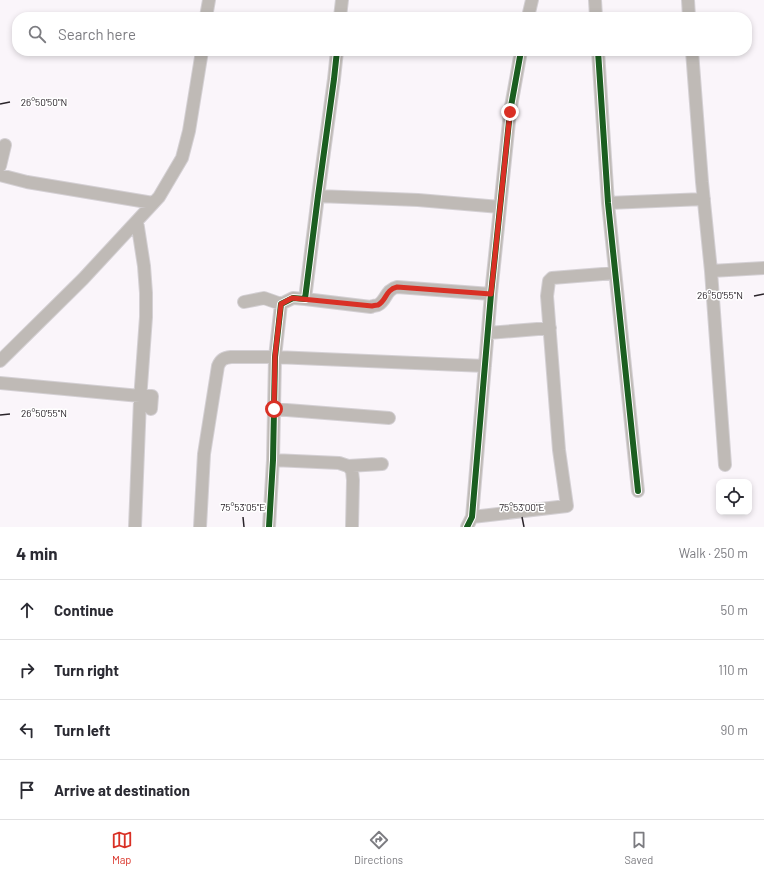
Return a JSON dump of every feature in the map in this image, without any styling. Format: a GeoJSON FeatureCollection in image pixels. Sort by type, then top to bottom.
{"type":"FeatureCollection","features":[{"type":"Feature","properties":{"kind":"street"},"geometry":{"type":"LineString","coordinates":[[207,12],[209,0]]}},
{"type":"Feature","properties":{"kind":"street"},"geometry":{"type":"LineString","coordinates":[[341,12],[342,0]]}},
{"type":"Feature","properties":{"kind":"street"},"geometry":{"type":"LineString","coordinates":[[529,12],[532,0]]}},
{"type":"Feature","properties":{"kind":"street"},"geometry":{"type":"LineString","coordinates":[[595,0],[596,12]]}},
{"type":"Feature","properties":{"kind":"street"},"geometry":{"type":"LineString","coordinates":[[688,0],[689,12]]}},
{"type":"Feature","properties":{"kind":"street"},"geometry":{"type":"LineString","coordinates":[[0,361],[83,279],[159,197],[182,158],[201,56]]}},
{"type":"Feature","properties":{"kind":"street"},"geometry":{"type":"LineString","coordinates":[[305,299],[336,56]]}},
{"type":"Feature","properties":{"kind":"street"},"geometry":{"type":"LineString","coordinates":[[520,56],[510,112],[491,294],[470,522],[567,506],[559,450],[547,296],[549,281],[552,278],[615,273]]}},
{"type":"Feature","properties":{"kind":"street"},"geometry":{"type":"LineString","coordinates":[[598,56],[608,203],[638,491]]}},
{"type":"Feature","properties":{"kind":"street"},"geometry":{"type":"LineString","coordinates":[[692,56],[702,182],[711,271],[725,465]]}},
{"type":"Feature","properties":{"kind":"street"},"geometry":{"type":"LineString","coordinates":[[0,166],[5,145]]}},
{"type":"Feature","properties":{"kind":"street"},"geometry":{"type":"LineString","coordinates":[[0,175],[27,182],[153,204]]}},
{"type":"Feature","properties":{"kind":"street"},"geometry":{"type":"LineString","coordinates":[[318,196],[418,200],[500,207]]}},
{"type":"Feature","properties":{"kind":"street"},"geometry":{"type":"LineString","coordinates":[[608,203],[704,199]]}},
{"type":"Feature","properties":{"kind":"street"},"geometry":{"type":"LineString","coordinates":[[135,527],[140,396],[146,317],[144,266],[137,221]]}},
{"type":"Feature","properties":{"kind":"street"},"geometry":{"type":"LineString","coordinates":[[711,271],[764,268]]}},
{"type":"Feature","properties":{"kind":"street"},"geometry":{"type":"LineString","coordinates":[[244,302],[264,298],[281,304],[292,298],[372,306],[378,305],[392,288],[397,287],[491,294]]}},
{"type":"Feature","properties":{"kind":"street"},"geometry":{"type":"LineString","coordinates":[[268,527],[273,460],[275,356],[281,304]]}},
{"type":"Feature","properties":{"kind":"street"},"geometry":{"type":"LineString","coordinates":[[488,333],[550,328]]}},
{"type":"Feature","properties":{"kind":"street"},"geometry":{"type":"LineString","coordinates":[[200,527],[204,454],[220,360],[231,357],[275,356],[485,366]]}},
{"type":"Feature","properties":{"kind":"street"},"geometry":{"type":"LineString","coordinates":[[0,383],[152,396],[152,409]]}},
{"type":"Feature","properties":{"kind":"street"},"geometry":{"type":"LineString","coordinates":[[274,409],[388,418]]}},
{"type":"Feature","properties":{"kind":"street"},"geometry":{"type":"LineString","coordinates":[[273,460],[339,463],[348,466],[382,464]]}},
{"type":"Feature","properties":{"kind":"street"},"geometry":{"type":"LineString","coordinates":[[348,466],[352,471],[353,480],[352,527]]}},
{"type":"Feature","properties":{"kind":"cycle path"},"geometry":{"type":"LineString","coordinates":[[269,527],[273,460],[275,357],[281,304],[293,298],[305,299],[336,56]]}},
{"type":"Feature","properties":{"kind":"cycle path"},"geometry":{"type":"LineString","coordinates":[[467,527],[472,517],[491,294],[510,112],[520,56]]}},
{"type":"Feature","properties":{"kind":"cycle path"},"geometry":{"type":"LineString","coordinates":[[598,56],[608,203],[638,491]]}},
{"type":"Feature","properties":{"kind":"route"},"geometry":{"type":"LineString","coordinates":[[274,409],[275,356],[281,304],[292,298],[372,306],[378,305],[392,288],[397,287],[491,294],[510,112]]}}]}
